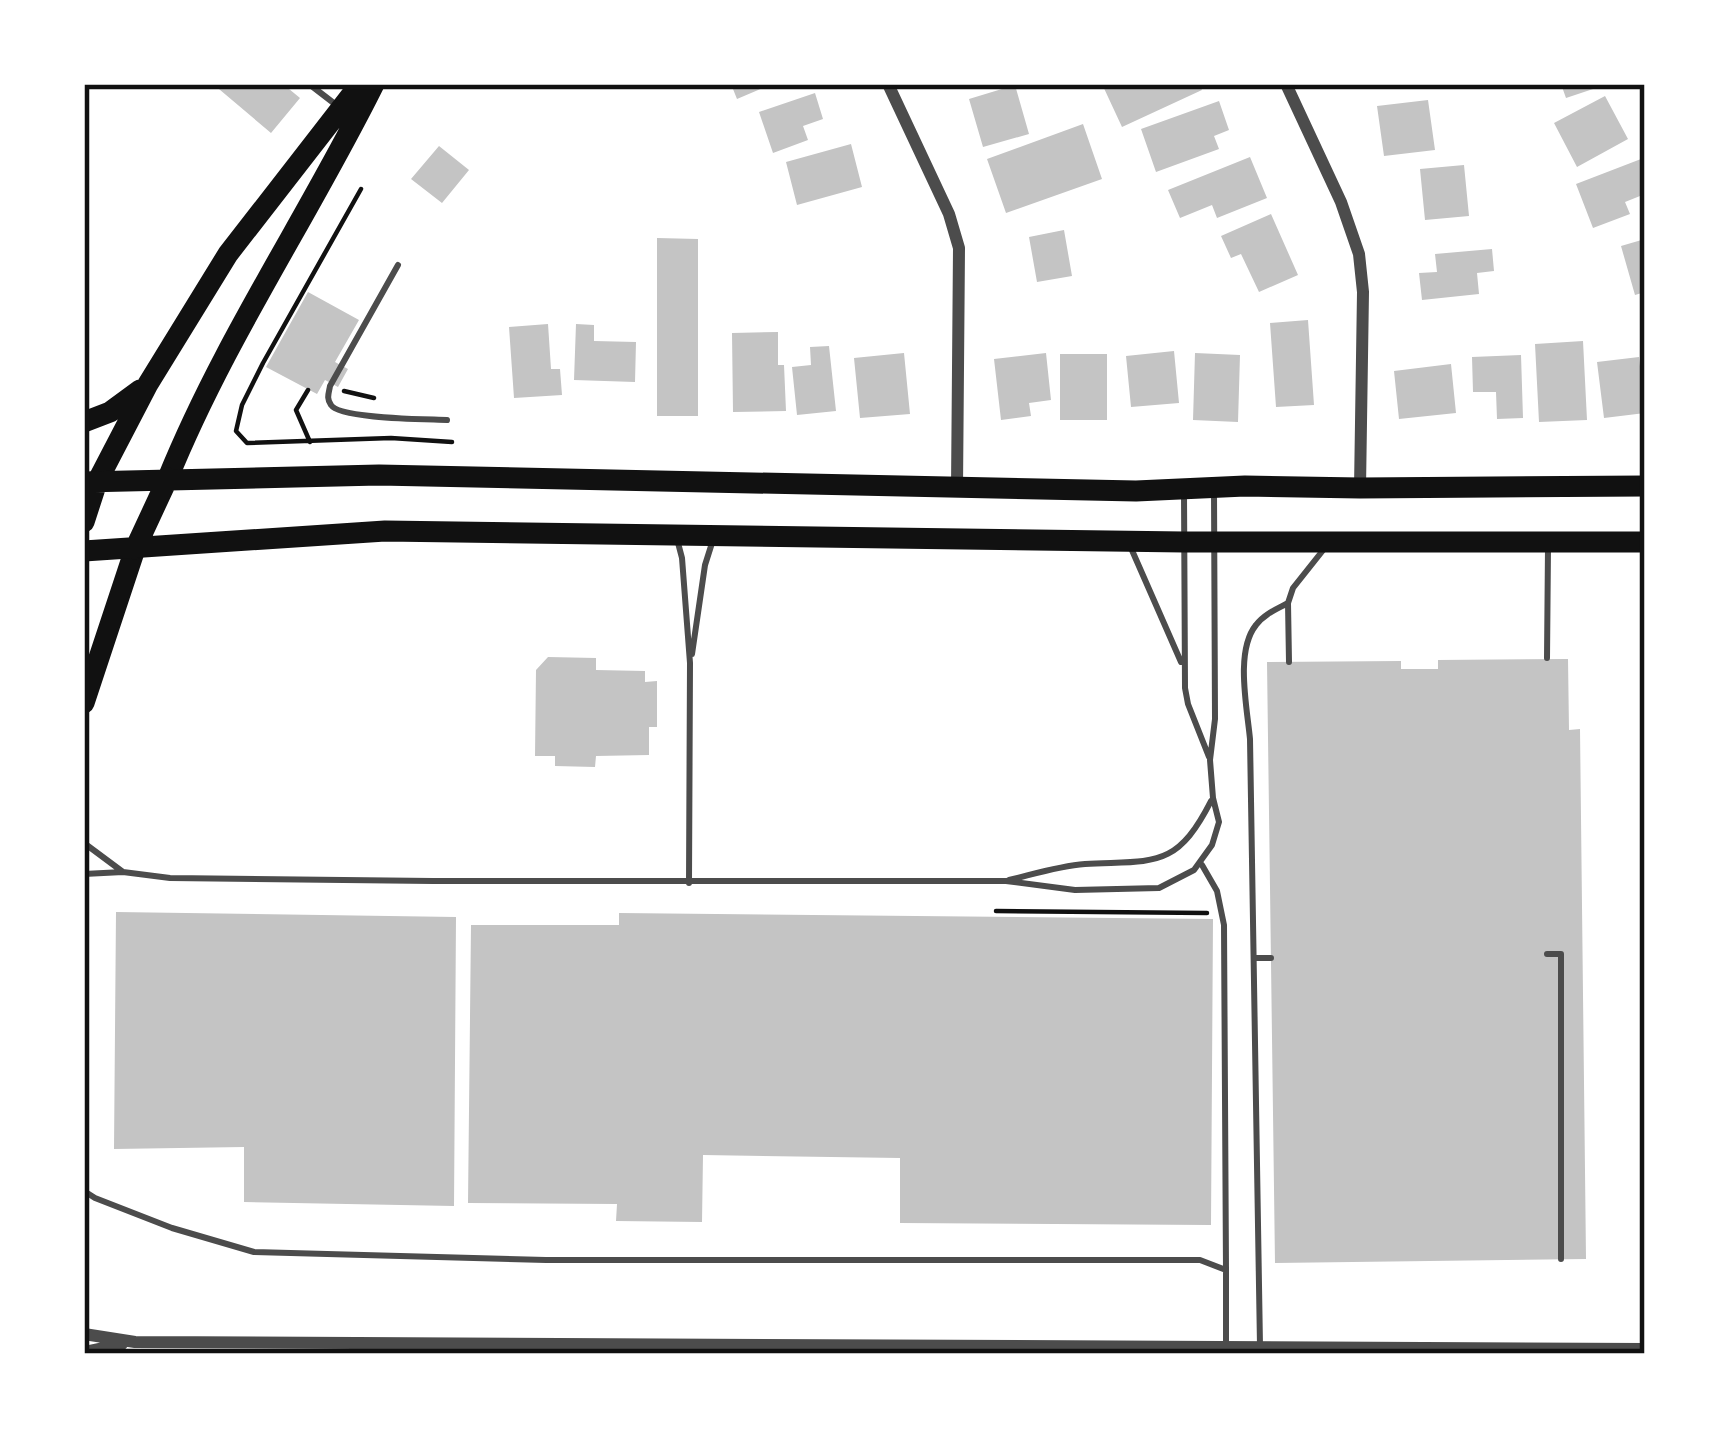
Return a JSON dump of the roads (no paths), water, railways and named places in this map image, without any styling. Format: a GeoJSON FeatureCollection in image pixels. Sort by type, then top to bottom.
{"type":"FeatureCollection","features":[{"type":"Feature","properties":{"kind":"main road"},"geometry":{"type":"LineString","coordinates":[[84,522],[90,482],[229,254],[360,84]]}},
{"type":"Feature","properties":{"kind":"main road"},"geometry":{"type":"LineString","coordinates":[[85,701],[135,549],[214,372],[374,84]]}},
{"type":"Feature","properties":{"kind":"main road"},"geometry":{"type":"LineString","coordinates":[[84,422],[110,412],[148,384]]}},
{"type":"Feature","properties":{"kind":"main road"},"geometry":{"type":"LineString","coordinates":[[90,482],[379,475],[1136,491],[1645,486]]}},
{"type":"Feature","properties":{"kind":"main road"},"geometry":{"type":"LineString","coordinates":[[84,551],[385,531],[1184,542],[1645,542]]}},
{"type":"Feature","properties":{"kind":"street"},"geometry":{"type":"LineString","coordinates":[[888,84],[949,214],[959,248],[957,489]]}},
{"type":"Feature","properties":{"kind":"street"},"geometry":{"type":"LineString","coordinates":[[1286,84],[1341,202],[1359,254],[1364,292],[1360,488]]}},
{"type":"Feature","properties":{"kind":"street"},"geometry":{"type":"LineString","coordinates":[[84,1334],[135,1342],[387,1348],[1645,1349]]}},
{"type":"Feature","properties":{"kind":"street"},"geometry":{"type":"LineString","coordinates":[[84,1352],[135,1342]]}},
{"type":"Feature","properties":{"kind":"lane"},"geometry":{"type":"LineString","coordinates":[[309,84],[340,108]]}},
{"type":"Feature","properties":{"kind":"lane"},"geometry":{"type":"LineString","coordinates":[[398,265],[329,389],[330,404],[342,412],[447,420]]}},
{"type":"Feature","properties":{"kind":"lane"},"geometry":{"type":"LineString","coordinates":[[84,874],[689,883],[1006,881],[1076,890],[1159,888],[1201,864],[1218,832],[1210,760],[1215,719],[1214,488]]}},
{"type":"Feature","properties":{"kind":"lane"},"geometry":{"type":"LineString","coordinates":[[1184,489],[1184,671],[1188,704],[1210,760]]}},
{"type":"Feature","properties":{"kind":"lane"},"geometry":{"type":"LineString","coordinates":[[676,535],[690,663],[689,883]]}},
{"type":"Feature","properties":{"kind":"lane"},"geometry":{"type":"LineString","coordinates":[[690,663],[714,536]]}},
{"type":"Feature","properties":{"kind":"lane"},"geometry":{"type":"LineString","coordinates":[[1128,541],[1184,671]]}},
{"type":"Feature","properties":{"kind":"lane"},"geometry":{"type":"LineString","coordinates":[[1289,662],[1288,603],[1298,580],[1330,542]]}},
{"type":"Feature","properties":{"kind":"lane"},"geometry":{"type":"LineString","coordinates":[[1547,658],[1548,542]]}},
{"type":"Feature","properties":{"kind":"lane"},"geometry":{"type":"LineString","coordinates":[[1260,1346],[1245,655],[1255,626],[1288,603]]}},
{"type":"Feature","properties":{"kind":"lane"},"geometry":{"type":"LineString","coordinates":[[84,715],[85,701]]}},
{"type":"Feature","properties":{"kind":"lane"},"geometry":{"type":"LineString","coordinates":[[1006,881],[1054,868],[1161,858],[1188,839],[1213,798]]}},
{"type":"Feature","properties":{"kind":"lane"},"geometry":{"type":"LineString","coordinates":[[84,843],[123,872]]}},
{"type":"Feature","properties":{"kind":"lane"},"geometry":{"type":"LineString","coordinates":[[1201,864],[1217,891],[1224,925],[1226,1346]]}},
{"type":"Feature","properties":{"kind":"lane"},"geometry":{"type":"LineString","coordinates":[[1547,954],[1561,954],[1561,1259]]}},
{"type":"Feature","properties":{"kind":"lane"},"geometry":{"type":"LineString","coordinates":[[1253,958],[1271,958]]}},
{"type":"Feature","properties":{"kind":"lane"},"geometry":{"type":"LineString","coordinates":[[84,1191],[172,1228],[254,1252],[546,1260],[1200,1260],[1226,1270]]}}]}
